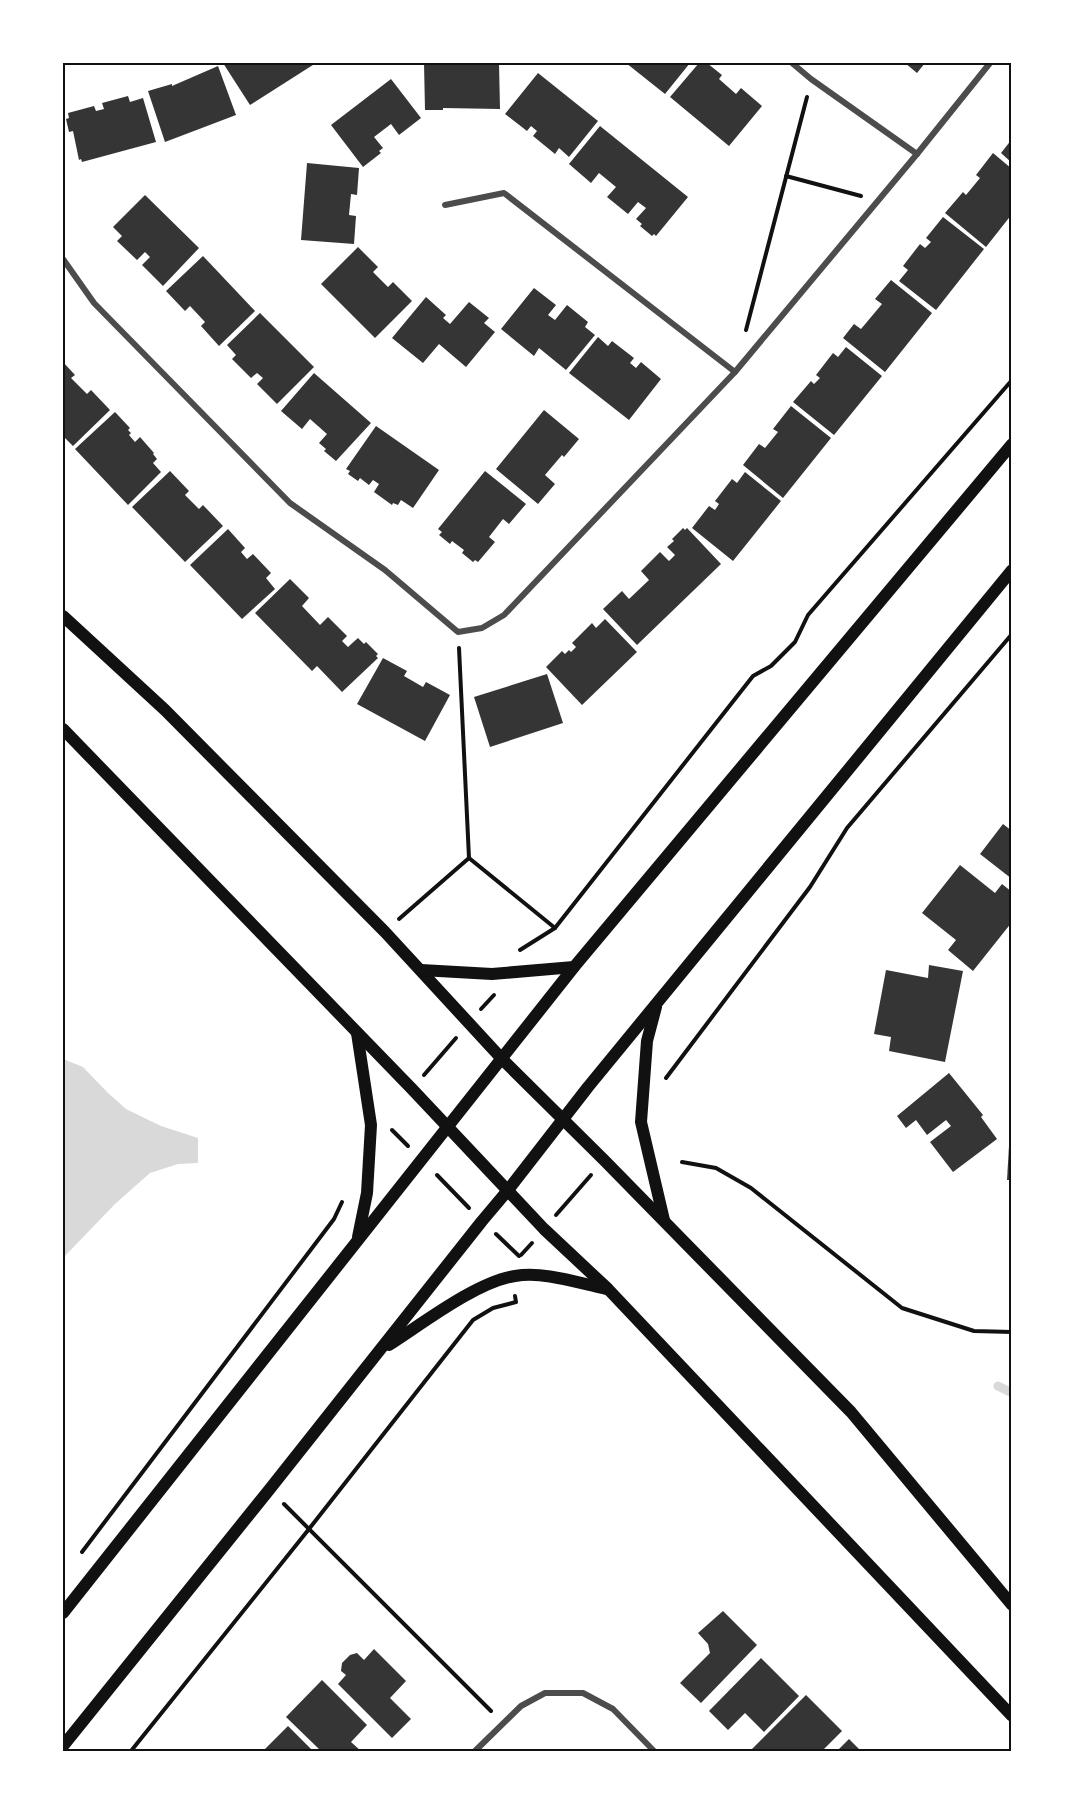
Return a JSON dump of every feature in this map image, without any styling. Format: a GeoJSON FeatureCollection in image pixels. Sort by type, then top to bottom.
{"type":"FeatureCollection","features":[{"type":"Feature","properties":{"kind":"main road"},"geometry":{"type":"LineString","coordinates":[[63,1613],[574,967],[1012,444]]}},
{"type":"Feature","properties":{"kind":"main road"},"geometry":{"type":"LineString","coordinates":[[63,1746],[563,1119],[1012,570]]}},
{"type":"Feature","properties":{"kind":"main road"},"geometry":{"type":"LineString","coordinates":[[63,616],[165,710],[385,932],[502,1059],[850,1412],[1012,1605]]}},
{"type":"Feature","properties":{"kind":"main road"},"geometry":{"type":"LineString","coordinates":[[63,729],[412,1089],[544,1229],[608,1289],[1012,1716]]}},
{"type":"Feature","properties":{"kind":"main road"},"geometry":{"type":"LineString","coordinates":[[421,970],[492,974],[574,967]]}},
{"type":"Feature","properties":{"kind":"main road"},"geometry":{"type":"LineString","coordinates":[[656,1004],[647,1041],[641,1122],[664,1221]]}},
{"type":"Feature","properties":{"kind":"main road"},"geometry":{"type":"LineString","coordinates":[[357,1034],[371,1125],[368,1193],[357,1242]]}},
{"type":"Feature","properties":{"kind":"main road"},"geometry":{"type":"LineString","coordinates":[[380,1350],[475,1290],[515,1276],[543,1276],[608,1289]]}},
{"type":"Feature","properties":{"kind":"street"},"geometry":{"type":"LineString","coordinates":[[792,63],[917,154]]}},
{"type":"Feature","properties":{"kind":"street"},"geometry":{"type":"LineString","coordinates":[[63,259],[94,303],[290,503],[385,570],[458,632],[482,628],[504,615],[735,372],[879,201],[990,63]]}},
{"type":"Feature","properties":{"kind":"street"},"geometry":{"type":"LineString","coordinates":[[445,206],[504,193],[735,372]]}},
{"type":"Feature","properties":{"kind":"street"},"geometry":{"type":"LineString","coordinates":[[475,1751],[521,1706],[545,1693],[583,1693],[613,1709],[654,1751]]}},
{"type":"Feature","properties":{"kind":"path"},"geometry":{"type":"LineString","coordinates":[[744,338],[811,79]]}},
{"type":"Feature","properties":{"kind":"path"},"geometry":{"type":"LineString","coordinates":[[786,176],[879,201]]}},
{"type":"Feature","properties":{"kind":"path"},"geometry":{"type":"LineString","coordinates":[[512,951],[523,949],[555,928],[753,676],[771,666],[795,642],[808,615],[1012,380]]}},
{"type":"Feature","properties":{"kind":"path"},"geometry":{"type":"LineString","coordinates":[[458,632],[469,858],[555,928]]}},
{"type":"Feature","properties":{"kind":"path"},"geometry":{"type":"LineString","coordinates":[[664,1080],[810,887],[847,828],[1012,634]]}},
{"type":"Feature","properties":{"kind":"path"},"geometry":{"type":"LineString","coordinates":[[1007,639],[1012,643]]}},
{"type":"Feature","properties":{"kind":"path"},"geometry":{"type":"LineString","coordinates":[[385,932],[469,858]]}},
{"type":"Feature","properties":{"kind":"path"},"geometry":{"type":"LineString","coordinates":[[412,1089],[488,1001]]}},
{"type":"Feature","properties":{"kind":"path"},"geometry":{"type":"LineString","coordinates":[[394,1132],[514,1251]]}},
{"type":"Feature","properties":{"kind":"path"},"geometry":{"type":"LineString","coordinates":[[524,1252],[604,1160]]}},
{"type":"Feature","properties":{"kind":"path"},"geometry":{"type":"LineString","coordinates":[[682,1162],[716,1168],[751,1188],[902,1308],[974,1331],[1012,1332]]}},
{"type":"Feature","properties":{"kind":"path"},"geometry":{"type":"LineString","coordinates":[[77,1558],[334,1219],[346,1194]]}},
{"type":"Feature","properties":{"kind":"path"},"geometry":{"type":"LineString","coordinates":[[131,1751],[473,1320],[493,1308],[516,1302],[515,1289]]}},
{"type":"Feature","properties":{"kind":"path"},"geometry":{"type":"LineString","coordinates":[[269,1490],[504,1724]]}},
{"type":"Feature","properties":{"kind":"shaded area"},"geometry":{"type":"Polygon","coordinates":[[[63,1059],[83,1067],[126,1109],[161,1126],[198,1138],[198,1163],[178,1164],[150,1173],[115,1204],[63,1258],[63,1059]]]}},
{"type":"Feature","properties":{"kind":"building"},"geometry":{"type":"Polygon","coordinates":[[[223,63],[316,63],[250,105],[223,63]]]}},
{"type":"Feature","properties":{"kind":"building"},"geometry":{"type":"Polygon","coordinates":[[[424,63],[499,63],[500,109],[425,110],[424,63]]]}},
{"type":"Feature","properties":{"kind":"building"},"geometry":{"type":"Polygon","coordinates":[[[626,63],[690,63],[665,94],[626,63]]]}},
{"type":"Feature","properties":{"kind":"building"},"geometry":{"type":"Polygon","coordinates":[[[699,63],[707,63],[722,75],[719,79],[736,94],[741,88],[762,106],[729,146],[670,97],[699,63]]]}},
{"type":"Feature","properties":{"kind":"building"},"geometry":{"type":"Polygon","coordinates":[[[905,63],[925,63],[917,73],[905,63]]]}},
{"type":"Feature","properties":{"kind":"building"},"geometry":{"type":"Polygon","coordinates":[[[218,66],[236,115],[165,142],[148,91],[172,84],[172,86],[218,66]]]}},
{"type":"Feature","properties":{"kind":"building"},"geometry":{"type":"Polygon","coordinates":[[[538,73],[598,121],[569,157],[559,148],[555,154],[533,136],[537,131],[531,126],[527,131],[505,114],[538,73]]]}},
{"type":"Feature","properties":{"kind":"building"},"geometry":{"type":"Polygon","coordinates":[[[391,79],[421,118],[399,135],[391,124],[374,137],[383,148],[379,151],[381,153],[363,167],[331,125],[391,79]]]}},
{"type":"Feature","properties":{"kind":"building"},"geometry":{"type":"Polygon","coordinates":[[[128,96],[130,102],[143,98],[156,142],[82,162],[81,159],[79,160],[73,131],[69,132],[66,119],[69,118],[68,113],[94,106],[96,111],[104,109],[102,103],[128,96]]]}},
{"type":"Feature","properties":{"kind":"building"},"geometry":{"type":"Polygon","coordinates":[[[600,126],[688,197],[656,236],[654,234],[652,236],[640,226],[642,224],[636,219],[646,208],[638,202],[628,214],[607,197],[616,187],[599,173],[591,183],[569,164],[600,126]]]}},
{"type":"Feature","properties":{"kind":"building"},"geometry":{"type":"Polygon","coordinates":[[[1012,139],[1012,163],[1001,153],[1012,139]]]}},
{"type":"Feature","properties":{"kind":"building"},"geometry":{"type":"Polygon","coordinates":[[[993,153],[1012,169],[1012,214],[986,247],[945,213],[963,192],[966,195],[980,178],[976,175],[993,153]]]}},
{"type":"Feature","properties":{"kind":"building"},"geometry":{"type":"Polygon","coordinates":[[[307,163],[359,168],[357,195],[351,194],[349,215],[356,216],[354,244],[301,240],[307,163]]]}},
{"type":"Feature","properties":{"kind":"building"},"geometry":{"type":"Polygon","coordinates":[[[145,195],[199,248],[163,286],[142,265],[150,257],[145,252],[137,260],[117,241],[122,236],[113,227],[145,195]]]}},
{"type":"Feature","properties":{"kind":"building"},"geometry":{"type":"Polygon","coordinates":[[[943,217],[984,249],[936,310],[899,281],[908,270],[903,266],[920,244],[925,248],[931,242],[926,238],[943,217]]]}},
{"type":"Feature","properties":{"kind":"building"},"geometry":{"type":"Polygon","coordinates":[[[358,247],[378,267],[373,272],[388,287],[393,282],[412,301],[375,338],[321,284],[358,247]]]}},
{"type":"Feature","properties":{"kind":"building"},"geometry":{"type":"Polygon","coordinates":[[[203,256],[255,311],[219,346],[201,326],[205,322],[190,306],[185,311],[166,291],[203,256]]]}},
{"type":"Feature","properties":{"kind":"building"},"geometry":{"type":"Polygon","coordinates":[[[891,280],[932,313],[885,372],[843,338],[854,324],[861,329],[882,304],[875,299],[891,280]]]}},
{"type":"Feature","properties":{"kind":"building"},"geometry":{"type":"Polygon","coordinates":[[[534,288],[556,305],[548,315],[555,320],[567,305],[588,322],[585,327],[595,335],[566,370],[539,348],[534,356],[501,329],[534,288]]]}},
{"type":"Feature","properties":{"kind":"building"},"geometry":{"type":"Polygon","coordinates":[[[426,297],[446,315],[443,318],[450,324],[469,302],[489,318],[484,323],[495,332],[466,367],[439,344],[423,363],[392,338],[426,297]]]}},
{"type":"Feature","properties":{"kind":"building"},"geometry":{"type":"Polygon","coordinates":[[[260,313],[314,367],[277,404],[257,384],[263,378],[257,373],[251,378],[232,359],[236,355],[227,345],[260,313]]]}},
{"type":"Feature","properties":{"kind":"building"},"geometry":{"type":"Polygon","coordinates":[[[598,337],[608,346],[612,341],[634,358],[630,363],[636,368],[641,362],[661,379],[629,420],[569,373],[598,337]]]}},
{"type":"Feature","properties":{"kind":"building"},"geometry":{"type":"Polygon","coordinates":[[[846,347],[882,376],[834,435],[793,402],[811,381],[814,384],[820,378],[816,375],[833,353],[838,357],[846,347]]]}},
{"type":"Feature","properties":{"kind":"building"},"geometry":{"type":"Polygon","coordinates":[[[63,362],[75,375],[71,378],[87,394],[91,390],[110,410],[73,446],[63,436],[63,362]]]}},
{"type":"Feature","properties":{"kind":"building"},"geometry":{"type":"Polygon","coordinates":[[[314,373],[371,423],[336,461],[324,451],[326,449],[319,443],[327,434],[310,419],[302,429],[281,411],[314,373]]]}},
{"type":"Feature","properties":{"kind":"building"},"geometry":{"type":"Polygon","coordinates":[[[791,406],[831,438],[783,498],[743,465],[759,444],[765,448],[778,432],[773,429],[791,406]]]}},
{"type":"Feature","properties":{"kind":"building"},"geometry":{"type":"Polygon","coordinates":[[[544,410],[579,439],[545,475],[555,484],[538,504],[496,469],[544,410]]]}},
{"type":"Feature","properties":{"kind":"building"},"geometry":{"type":"Polygon","coordinates":[[[115,412],[130,428],[129,435],[135,442],[140,437],[154,453],[157,459],[153,463],[161,472],[128,505],[75,449],[115,412]]]}},
{"type":"Feature","properties":{"kind":"building"},"geometry":{"type":"Polygon","coordinates":[[[376,426],[439,470],[413,508],[401,500],[398,505],[393,503],[392,505],[374,492],[379,484],[373,480],[369,485],[360,478],[358,481],[348,474],[350,471],[346,469],[376,426]]]}},
{"type":"Feature","properties":{"kind":"building"},"geometry":{"type":"Polygon","coordinates":[[[170,471],[189,491],[185,495],[199,509],[203,505],[223,526],[185,562],[132,507],[170,471]]]}},
{"type":"Feature","properties":{"kind":"building"},"geometry":{"type":"Polygon","coordinates":[[[485,471],[526,504],[509,524],[503,519],[489,537],[495,542],[478,562],[475,560],[473,562],[462,553],[464,550],[452,541],[450,544],[439,535],[442,532],[438,529],[485,471]]]}},
{"type":"Feature","properties":{"kind":"building"},"geometry":{"type":"Polygon","coordinates":[[[745,472],[781,501],[733,561],[692,528],[709,506],[715,510],[719,504],[715,501],[732,479],[737,483],[745,472]]]}},
{"type":"Feature","properties":{"kind":"building"},"geometry":{"type":"Polygon","coordinates":[[[683,528],[685,530],[687,528],[721,564],[637,645],[603,609],[622,591],[629,599],[649,580],[641,571],[660,552],[669,561],[675,555],[667,547],[683,528]]]}},
{"type":"Feature","properties":{"kind":"building"},"geometry":{"type":"Polygon","coordinates":[[[228,529],[245,548],[241,552],[247,559],[253,554],[271,573],[266,578],[275,589],[242,619],[190,565],[228,529]]]}},
{"type":"Feature","properties":{"kind":"building"},"geometry":{"type":"Polygon","coordinates":[[[290,579],[309,598],[302,606],[320,625],[328,617],[347,636],[342,641],[348,647],[358,638],[364,644],[366,642],[378,654],[376,656],[378,658],[342,692],[317,666],[312,671],[255,613],[290,579]]]}},
{"type":"Feature","properties":{"kind":"building"},"geometry":{"type":"Polygon","coordinates":[[[605,619],[637,652],[582,705],[546,667],[562,651],[565,654],[569,650],[571,652],[576,647],[572,643],[592,623],[596,628],[605,619]]]}},
{"type":"Feature","properties":{"kind":"building"},"geometry":{"type":"Polygon","coordinates":[[[383,658],[407,671],[404,676],[423,687],[426,682],[450,695],[425,741],[357,704],[383,658]]]}},
{"type":"Feature","properties":{"kind":"building"},"geometry":{"type":"Polygon","coordinates":[[[547,674],[563,723],[490,747],[474,697],[547,674]]]}},
{"type":"Feature","properties":{"kind":"building"},"geometry":{"type":"Polygon","coordinates":[[[1003,824],[1012,831],[1012,879],[980,854],[1003,824]]]}},
{"type":"Feature","properties":{"kind":"building"},"geometry":{"type":"Polygon","coordinates":[[[960,865],[995,893],[1002,884],[1012,892],[1012,922],[973,971],[948,950],[956,940],[922,913],[960,865]]]}},
{"type":"Feature","properties":{"kind":"building"},"geometry":{"type":"Polygon","coordinates":[[[929,965],[963,971],[945,1062],[889,1051],[891,1037],[874,1034],[886,970],[928,978],[929,965]]]}},
{"type":"Feature","properties":{"kind":"building"},"geometry":{"type":"Polygon","coordinates":[[[949,1073],[983,1115],[981,1117],[997,1139],[953,1172],[930,1142],[951,1126],[946,1120],[927,1135],[916,1120],[906,1128],[897,1116],[949,1073]]]}},
{"type":"Feature","properties":{"kind":"building"},"geometry":{"type":"Polygon","coordinates":[[[1009,1146],[1012,1146],[1012,1180],[1007,1180],[1009,1146]]]}},
{"type":"Feature","properties":{"kind":"building"},"geometry":{"type":"Polygon","coordinates":[[[723,1611],[757,1645],[701,1703],[680,1683],[710,1653],[708,1644],[698,1633],[723,1611]]]}},
{"type":"Feature","properties":{"kind":"building"},"geometry":{"type":"Polygon","coordinates":[[[374,1649],[406,1681],[390,1698],[411,1719],[392,1738],[338,1684],[346,1675],[341,1671],[342,1663],[350,1655],[357,1653],[364,1660],[374,1649]]]}},
{"type":"Feature","properties":{"kind":"building"},"geometry":{"type":"Polygon","coordinates":[[[761,1658],[799,1696],[764,1732],[745,1713],[728,1730],[709,1711],[761,1658]]]}},
{"type":"Feature","properties":{"kind":"building"},"geometry":{"type":"Polygon","coordinates":[[[322,1680],[367,1725],[351,1742],[361,1751],[321,1751],[286,1717],[322,1680]]]}},
{"type":"Feature","properties":{"kind":"building"},"geometry":{"type":"Polygon","coordinates":[[[806,1695],[842,1731],[822,1751],[750,1751],[806,1695]]]}},
{"type":"Feature","properties":{"kind":"building"},"geometry":{"type":"Polygon","coordinates":[[[288,1726],[312,1750],[263,1751],[288,1726]]]}},
{"type":"Feature","properties":{"kind":"building"},"geometry":{"type":"Polygon","coordinates":[[[849,1739],[861,1751],[837,1751],[849,1739]]]}},
{"type":"Feature","properties":{"kind":"waterway"},"geometry":{"type":"LineString","coordinates":[[998,1386],[1012,1393]]}}]}
